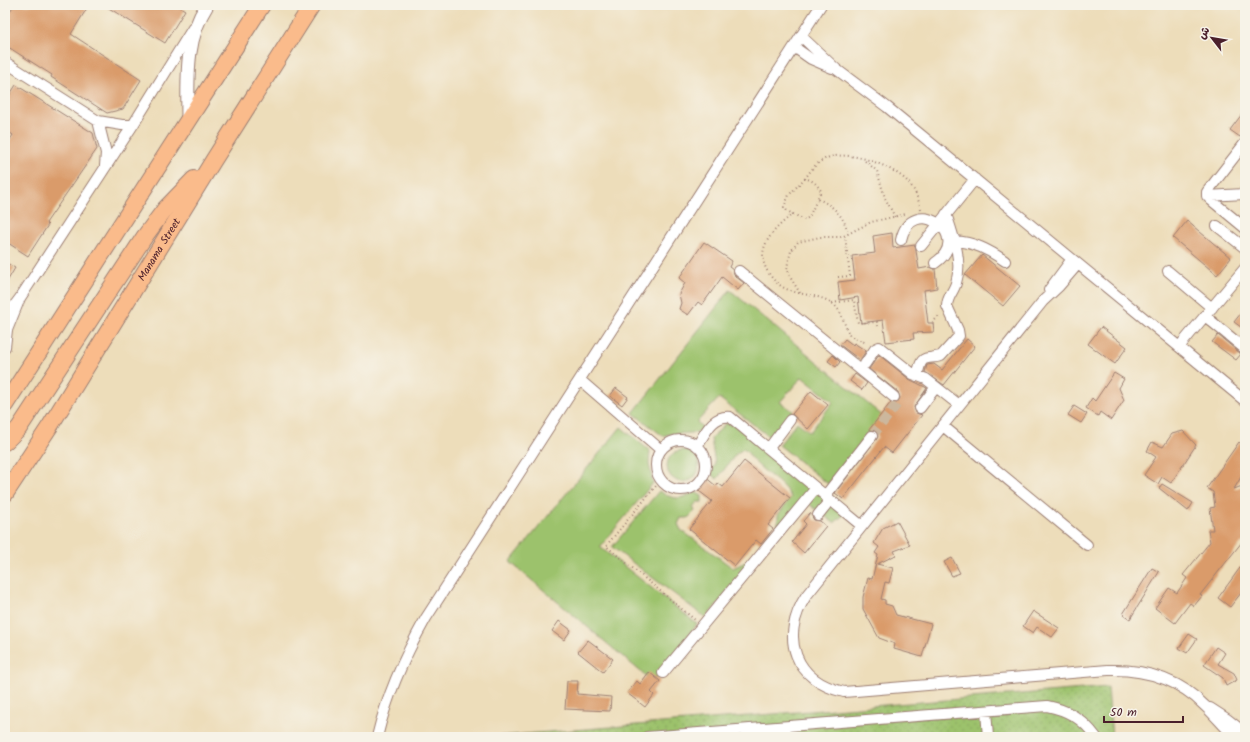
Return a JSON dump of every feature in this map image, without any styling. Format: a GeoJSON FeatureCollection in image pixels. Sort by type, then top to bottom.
{"type":"FeatureCollection","features":[{"type":"Feature","properties":{"kind":"main road"},"geometry":{"type":"LineString","coordinates":[[5,405],[262,5]]}},
{"type":"Feature","properties":{"kind":"main road","name":"Manama Street"},"geometry":{"type":"LineString","coordinates":[[5,494],[50,426],[213,161],[312,5]]}},
{"type":"Feature","properties":{"kind":"main road"},"geometry":{"type":"LineString","coordinates":[[5,442],[19,428],[165,209],[213,161]]}},
{"type":"Feature","properties":{"kind":"main road"},"geometry":{"type":"LineString","coordinates":[[5,385],[29,369]]}},
{"type":"Feature","properties":{"kind":"street"},"geometry":{"type":"LineString","coordinates":[[5,347],[7,330],[20,298],[133,125],[207,5]]}},
{"type":"Feature","properties":{"kind":"street"},"geometry":{"type":"LineString","coordinates":[[377,737],[388,698],[399,671],[426,618],[822,5]]}},
{"type":"Feature","properties":{"kind":"street"},"geometry":{"type":"LineString","coordinates":[[188,121],[188,58],[198,21]]}},
{"type":"Feature","properties":{"kind":"street"},"geometry":{"type":"LineString","coordinates":[[801,36],[836,69],[887,107],[975,178],[1245,401]]}},
{"type":"Feature","properties":{"kind":"street"},"geometry":{"type":"LineString","coordinates":[[794,47],[811,59],[836,69]]}},
{"type":"Feature","properties":{"kind":"street"},"geometry":{"type":"LineString","coordinates":[[5,62],[98,121],[122,125],[133,125]]}},
{"type":"Feature","properties":{"kind":"street"},"geometry":{"type":"LineString","coordinates":[[98,121],[105,148],[105,168]]}},
{"type":"Feature","properties":{"kind":"street"},"geometry":{"type":"LineString","coordinates":[[1207,196],[1209,188],[1245,143]]}},
{"type":"Feature","properties":{"kind":"street"},"geometry":{"type":"LineString","coordinates":[[921,246],[975,178]]}},
{"type":"Feature","properties":{"kind":"street"},"geometry":{"type":"LineString","coordinates":[[1207,196],[1245,194]]}},
{"type":"Feature","properties":{"kind":"street"},"geometry":{"type":"LineString","coordinates":[[1207,196],[1245,228]]}},
{"type":"Feature","properties":{"kind":"street"},"geometry":{"type":"LineString","coordinates":[[917,376],[922,360],[925,357],[941,356],[959,336],[947,304],[958,275],[958,258],[946,214]]}},
{"type":"Feature","properties":{"kind":"street"},"geometry":{"type":"LineString","coordinates":[[901,240],[908,225],[924,216],[939,223],[946,233],[948,244],[944,255],[935,263]]}},
{"type":"Feature","properties":{"kind":"street"},"geometry":{"type":"LineString","coordinates":[[1217,226],[1245,248]]}},
{"type":"Feature","properties":{"kind":"street"},"geometry":{"type":"LineString","coordinates":[[954,241],[968,242],[984,248],[1006,261]]}},
{"type":"Feature","properties":{"kind":"street"},"geometry":{"type":"LineString","coordinates":[[1075,261],[1053,284],[1043,301],[806,596],[794,621],[792,635],[794,649],[799,662],[808,674],[818,683],[831,689],[844,692],[1123,670],[1153,675],[1181,687],[1206,706],[1221,725],[1239,732]]}},
{"type":"Feature","properties":{"kind":"street"},"geometry":{"type":"LineString","coordinates":[[1179,347],[1245,268]]}},
{"type":"Feature","properties":{"kind":"street"},"geometry":{"type":"LineString","coordinates":[[739,271],[894,398]]}},
{"type":"Feature","properties":{"kind":"street"},"geometry":{"type":"LineString","coordinates":[[1168,271],[1212,308]]}},
{"type":"Feature","properties":{"kind":"street"},"geometry":{"type":"LineString","coordinates":[[5,318],[8,307],[20,298]]}},
{"type":"Feature","properties":{"kind":"street"},"geometry":{"type":"LineString","coordinates":[[1205,316],[1245,348]]}},
{"type":"Feature","properties":{"kind":"street"},"geometry":{"type":"LineString","coordinates":[[865,364],[875,349],[879,347],[917,376],[926,379],[959,405]]}},
{"type":"Feature","properties":{"kind":"street"},"geometry":{"type":"LineString","coordinates":[[580,380],[661,450]]}},
{"type":"Feature","properties":{"kind":"street"},"geometry":{"type":"LineString","coordinates":[[920,408],[936,387]]}},
{"type":"Feature","properties":{"kind":"street"},"geometry":{"type":"LineString","coordinates":[[697,446],[716,419],[722,416],[730,417],[862,526]]}},
{"type":"Feature","properties":{"kind":"street"},"geometry":{"type":"LineString","coordinates":[[769,448],[790,420]]}},
{"type":"Feature","properties":{"kind":"street"},"geometry":{"type":"LineString","coordinates":[[943,426],[1087,544]]}},
{"type":"Feature","properties":{"kind":"street"},"geometry":{"type":"LineString","coordinates":[[818,515],[828,498],[872,436]]}},
{"type":"Feature","properties":{"kind":"street"},"geometry":{"type":"LineString","coordinates":[[678,440],[691,442],[697,446],[706,465],[705,472],[698,483],[692,487],[678,490],[672,488],[661,480],[656,468],[656,462],[661,450],[672,442],[678,440]]}},
{"type":"Feature","properties":{"kind":"street"},"geometry":{"type":"LineString","coordinates":[[663,673],[816,488]]}},
{"type":"Feature","properties":{"kind":"street"},"geometry":{"type":"LineString","coordinates":[[647,737],[694,736],[1046,706],[1059,708],[1081,719],[1096,737]]}},
{"type":"Feature","properties":{"kind":"street"},"geometry":{"type":"LineString","coordinates":[[986,711],[988,737]]}},
{"type":"Feature","properties":{"kind":"path"},"geometry":{"type":"LineString","coordinates":[[806,179],[814,183],[820,189],[821,194],[808,219],[805,220],[785,209],[784,204],[793,190],[806,179],[815,165],[829,157],[843,156],[885,166],[908,182],[915,191],[924,216]]}},
{"type":"Feature","properties":{"kind":"path"},"geometry":{"type":"LineString","coordinates":[[864,160],[877,171],[885,198],[896,217]]}},
{"type":"Feature","properties":{"kind":"path"},"geometry":{"type":"LineString","coordinates":[[818,199],[836,210],[844,221],[847,235],[850,276],[838,277]]}},
{"type":"Feature","properties":{"kind":"path"},"geometry":{"type":"LineString","coordinates":[[800,293],[790,277],[788,267],[789,256],[794,246],[798,242],[810,239],[847,235],[871,222],[909,213],[924,216]]}},
{"type":"Feature","properties":{"kind":"path"},"geometry":{"type":"LineString","coordinates":[[792,214],[776,227],[764,248],[764,262],[769,274],[780,285],[800,293],[816,296],[831,303],[842,314],[850,336],[879,347]]}},
{"type":"Feature","properties":{"kind":"path"},"geometry":{"type":"LineString","coordinates":[[831,303],[854,300],[858,324],[877,322],[878,326]]}},
{"type":"Feature","properties":{"kind":"path"},"geometry":{"type":"LineString","coordinates":[[661,480],[606,546],[702,626]]}},
{"type":"Feature","properties":{"kind":"green space"},"geometry":{"type":"Polygon","coordinates":[[[730,290],[884,417],[828,484],[779,445],[797,422],[810,432],[833,402],[802,377],[780,402],[793,411],[771,438],[719,398],[697,422],[704,429],[695,432],[663,436],[633,413],[730,290]]]}},
{"type":"Feature","properties":{"kind":"green space"},"geometry":{"type":"Polygon","coordinates":[[[726,423],[738,426],[846,513],[834,523],[804,500],[778,532],[778,515],[791,497],[783,486],[752,459],[747,451],[743,449],[736,454],[717,479],[711,474],[715,464],[711,439],[726,423]]]}},
{"type":"Feature","properties":{"kind":"green space"},"geometry":{"type":"Polygon","coordinates":[[[621,427],[650,451],[649,464],[653,483],[600,547],[697,624],[653,682],[510,562],[621,427]]]}},
{"type":"Feature","properties":{"kind":"green space"},"geometry":{"type":"Polygon","coordinates":[[[680,450],[686,450],[696,457],[699,466],[698,472],[692,479],[686,482],[680,482],[670,475],[667,469],[667,463],[674,453],[680,450]]]}},
{"type":"Feature","properties":{"kind":"green space"},"geometry":{"type":"Polygon","coordinates":[[[659,491],[677,498],[681,498],[695,492],[702,496],[702,502],[697,502],[693,507],[695,511],[688,518],[681,518],[678,524],[681,530],[733,568],[756,557],[706,618],[612,547],[659,491]]]}},
{"type":"Feature","properties":{"kind":"green space"},"geometry":{"type":"Polygon","coordinates":[[[1108,687],[1112,737],[487,737],[1108,687]]]}},
{"type":"Feature","properties":{"kind":"building"},"geometry":{"type":"Polygon","coordinates":[[[14,5],[89,5],[71,34],[141,80],[123,109],[107,113],[5,45],[5,19],[14,5]]]}},
{"type":"Feature","properties":{"kind":"building"},"geometry":{"type":"Polygon","coordinates":[[[104,5],[177,5],[185,10],[165,43],[104,5]]]}},
{"type":"Feature","properties":{"kind":"building"},"geometry":{"type":"Polygon","coordinates":[[[16,85],[93,133],[97,149],[46,223],[48,225],[28,256],[5,241],[5,147],[13,135],[5,129],[5,102],[16,85]]]}},
{"type":"Feature","properties":{"kind":"building"},"geometry":{"type":"Polygon","coordinates":[[[1245,110],[1245,130],[1240,137],[1230,130],[1245,110]]]}},
{"type":"Feature","properties":{"kind":"building"},"geometry":{"type":"Polygon","coordinates":[[[1187,221],[1231,258],[1217,275],[1173,238],[1187,221]]]}},
{"type":"Feature","properties":{"kind":"building"},"geometry":{"type":"Polygon","coordinates":[[[892,233],[893,248],[915,245],[919,269],[930,267],[935,269],[937,288],[924,290],[928,323],[933,323],[934,332],[913,333],[914,339],[886,342],[883,320],[861,323],[858,297],[840,300],[838,282],[855,280],[852,256],[875,253],[873,236],[892,233]]]}},
{"type":"Feature","properties":{"kind":"building"},"geometry":{"type":"Polygon","coordinates":[[[704,242],[732,261],[729,267],[733,270],[735,276],[744,283],[738,290],[722,277],[702,305],[698,302],[688,315],[679,309],[681,303],[679,294],[685,283],[679,278],[704,242]]]}},
{"type":"Feature","properties":{"kind":"building"},"geometry":{"type":"Polygon","coordinates":[[[982,255],[1020,286],[1003,306],[965,275],[982,255]]]}},
{"type":"Feature","properties":{"kind":"building"},"geometry":{"type":"Polygon","coordinates":[[[5,262],[15,268],[5,285],[5,262]]]}},
{"type":"Feature","properties":{"kind":"building"},"geometry":{"type":"Polygon","coordinates":[[[1245,308],[1245,330],[1234,322],[1245,308]]]}},
{"type":"Feature","properties":{"kind":"building"},"geometry":{"type":"Polygon","coordinates":[[[1101,327],[1127,347],[1115,364],[1088,344],[1101,327]]]}},
{"type":"Feature","properties":{"kind":"building"},"geometry":{"type":"Polygon","coordinates":[[[1218,335],[1241,354],[1236,360],[1212,342],[1218,335]]]}},
{"type":"Feature","properties":{"kind":"building"},"geometry":{"type":"Polygon","coordinates":[[[845,339],[853,345],[854,343],[866,351],[860,360],[840,345],[845,339]]]}},
{"type":"Feature","properties":{"kind":"building"},"geometry":{"type":"Polygon","coordinates":[[[967,339],[975,346],[944,385],[925,372],[927,365],[934,364],[942,370],[967,339]]]}},
{"type":"Feature","properties":{"kind":"building"},"geometry":{"type":"Polygon","coordinates":[[[833,355],[840,362],[836,367],[828,361],[833,355]]]}},
{"type":"Feature","properties":{"kind":"building"},"geometry":{"type":"Polygon","coordinates":[[[879,355],[909,379],[927,388],[914,407],[916,413],[922,415],[892,453],[884,447],[843,499],[835,493],[878,437],[876,431],[868,431],[891,402],[897,403],[900,398],[898,392],[869,369],[879,355]]]}},
{"type":"Feature","properties":{"kind":"building"},"geometry":{"type":"Polygon","coordinates":[[[1114,373],[1124,379],[1119,388],[1124,400],[1111,420],[1100,412],[1098,416],[1086,408],[1092,398],[1095,401],[1114,373]]]}},
{"type":"Feature","properties":{"kind":"building"},"geometry":{"type":"Polygon","coordinates":[[[855,374],[867,383],[862,390],[850,381],[855,374]]]}},
{"type":"Feature","properties":{"kind":"building"},"geometry":{"type":"Polygon","coordinates":[[[616,388],[628,397],[622,405],[610,396],[616,388]]]}},
{"type":"Feature","properties":{"kind":"building"},"geometry":{"type":"Polygon","coordinates":[[[811,391],[828,405],[808,429],[792,414],[811,391]]]}},
{"type":"Feature","properties":{"kind":"building"},"geometry":{"type":"Polygon","coordinates":[[[1074,406],[1087,414],[1081,423],[1068,415],[1074,406]]]}},
{"type":"Feature","properties":{"kind":"building"},"geometry":{"type":"Polygon","coordinates":[[[1183,431],[1196,445],[1171,483],[1162,477],[1158,484],[1144,475],[1156,457],[1147,451],[1152,442],[1163,447],[1172,434],[1183,431]]]}},
{"type":"Feature","properties":{"kind":"building"},"geometry":{"type":"Polygon","coordinates":[[[1239,442],[1245,447],[1245,470],[1234,489],[1245,485],[1245,545],[1242,542],[1200,595],[1202,596],[1194,606],[1190,603],[1175,623],[1155,608],[1169,588],[1177,593],[1187,578],[1183,575],[1210,542],[1208,530],[1213,530],[1210,508],[1215,507],[1213,492],[1207,488],[1239,442]]]}},
{"type":"Feature","properties":{"kind":"building"},"geometry":{"type":"Polygon","coordinates":[[[744,461],[790,498],[768,525],[773,529],[761,544],[756,540],[735,566],[689,529],[712,501],[695,488],[704,476],[716,486],[718,483],[723,487],[744,461]]]}},
{"type":"Feature","properties":{"kind":"building"},"geometry":{"type":"Polygon","coordinates":[[[1162,484],[1193,503],[1188,511],[1159,488],[1162,484]]]}},
{"type":"Feature","properties":{"kind":"building"},"geometry":{"type":"Polygon","coordinates":[[[810,513],[814,520],[820,521],[826,526],[804,553],[792,542],[806,524],[803,521],[810,513]]]}},
{"type":"Feature","properties":{"kind":"building"},"geometry":{"type":"Polygon","coordinates":[[[897,521],[910,545],[894,551],[896,555],[877,564],[893,568],[889,583],[885,582],[881,599],[885,600],[885,604],[892,606],[896,615],[931,624],[922,657],[894,649],[895,644],[879,638],[863,609],[863,597],[868,578],[872,579],[878,555],[875,553],[879,547],[874,543],[883,528],[897,521]]]}},
{"type":"Feature","properties":{"kind":"building"},"geometry":{"type":"Polygon","coordinates":[[[952,558],[960,573],[952,576],[944,562],[952,558]]]}},
{"type":"Feature","properties":{"kind":"building"},"geometry":{"type":"Polygon","coordinates":[[[1245,561],[1245,588],[1230,607],[1218,598],[1245,561]]]}},
{"type":"Feature","properties":{"kind":"building"},"geometry":{"type":"Polygon","coordinates":[[[1152,568],[1159,572],[1130,619],[1123,614],[1152,568]]]}},
{"type":"Feature","properties":{"kind":"building"},"geometry":{"type":"Polygon","coordinates":[[[1033,611],[1059,628],[1052,637],[1037,627],[1033,633],[1023,626],[1033,611]]]}},
{"type":"Feature","properties":{"kind":"building"},"geometry":{"type":"Polygon","coordinates":[[[559,621],[571,630],[564,640],[552,631],[559,621]]]}},
{"type":"Feature","properties":{"kind":"building"},"geometry":{"type":"Polygon","coordinates":[[[1189,634],[1197,639],[1187,653],[1179,648],[1189,634]]]}},
{"type":"Feature","properties":{"kind":"building"},"geometry":{"type":"Polygon","coordinates":[[[588,640],[613,659],[603,672],[578,652],[588,640]]]}},
{"type":"Feature","properties":{"kind":"building"},"geometry":{"type":"Polygon","coordinates":[[[1216,647],[1225,653],[1218,664],[1234,673],[1237,680],[1226,686],[1223,678],[1204,665],[1216,647]]]}},
{"type":"Feature","properties":{"kind":"building"},"geometry":{"type":"Polygon","coordinates":[[[649,672],[660,681],[651,692],[654,695],[645,707],[627,693],[637,681],[640,684],[649,672]]]}},
{"type":"Feature","properties":{"kind":"building"},"geometry":{"type":"Polygon","coordinates":[[[567,681],[578,681],[577,694],[611,697],[610,711],[565,709],[567,681]]]}},
{"type":"Feature","properties":{"kind":"tunnel"},"geometry":{"type":"LineString","coordinates":[[872,436],[897,404],[894,397]]}}]}
